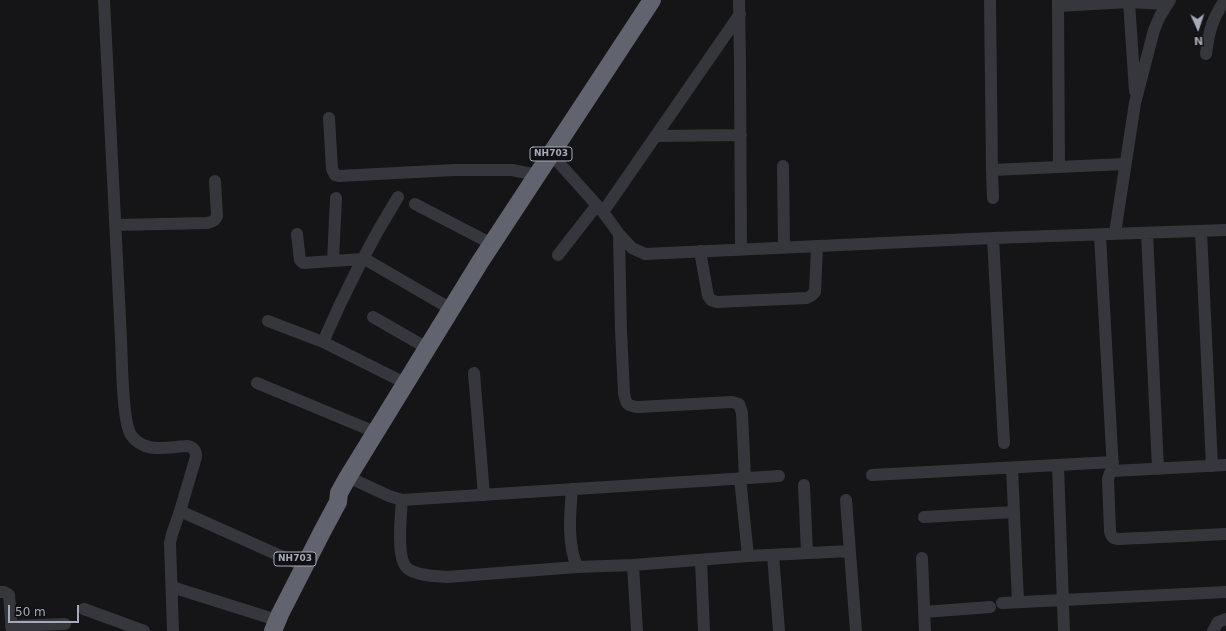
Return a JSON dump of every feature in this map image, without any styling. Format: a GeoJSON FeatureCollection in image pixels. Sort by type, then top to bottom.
{"type":"FeatureCollection","features":[{"type":"Feature","properties":{"kind":"highway","name":"NH703"},"geometry":{"type":"LineString","coordinates":[[267,626],[280,614],[338,502],[339,493],[405,383],[492,244],[652,0]]}},
{"type":"Feature","properties":{"kind":"highway","name":"NH703"},"geometry":{"type":"LineString","coordinates":[[267,626],[294,562],[312,525],[331,499],[339,493]]}},
{"type":"Feature","properties":{"kind":"street"},"geometry":{"type":"LineString","coordinates":[[104,0],[114,225],[124,389],[128,428],[131,435],[138,442],[147,447],[187,446],[194,449],[196,457],[170,542],[173,631]]}},
{"type":"Feature","properties":{"kind":"street"},"geometry":{"type":"LineString","coordinates":[[739,0],[741,249]]}},
{"type":"Feature","properties":{"kind":"street"},"geometry":{"type":"LineString","coordinates":[[990,0],[993,198]]}},
{"type":"Feature","properties":{"kind":"street"},"geometry":{"type":"LineString","coordinates":[[1206,54],[1212,24],[1225,0]]}},
{"type":"Feature","properties":{"kind":"street"},"geometry":{"type":"LineString","coordinates":[[1129,2],[1135,103]]}},
{"type":"Feature","properties":{"kind":"street"},"geometry":{"type":"LineString","coordinates":[[1059,167],[1058,3],[1168,2],[1154,30],[1135,103],[1115,233]]}},
{"type":"Feature","properties":{"kind":"street"},"geometry":{"type":"LineString","coordinates":[[558,255],[600,208],[656,136],[740,14]]}},
{"type":"Feature","properties":{"kind":"street"},"geometry":{"type":"LineString","coordinates":[[329,118],[332,169],[335,175],[454,170],[512,170],[537,175]]}},
{"type":"Feature","properties":{"kind":"street"},"geometry":{"type":"LineString","coordinates":[[656,136],[741,135]]}},
{"type":"Feature","properties":{"kind":"street"},"geometry":{"type":"LineString","coordinates":[[551,154],[600,208],[619,234],[632,248],[645,254],[993,238],[1226,230]]}},
{"type":"Feature","properties":{"kind":"street"},"geometry":{"type":"LineString","coordinates":[[992,170],[1125,164]]}},
{"type":"Feature","properties":{"kind":"street"},"geometry":{"type":"LineString","coordinates":[[783,166],[784,247]]}},
{"type":"Feature","properties":{"kind":"street"},"geometry":{"type":"LineString","coordinates":[[114,225],[212,222],[217,216],[215,180]]}},
{"type":"Feature","properties":{"kind":"street"},"geometry":{"type":"LineString","coordinates":[[323,342],[362,258],[398,197]]}},
{"type":"Feature","properties":{"kind":"street"},"geometry":{"type":"LineString","coordinates":[[333,261],[336,198]]}},
{"type":"Feature","properties":{"kind":"street"},"geometry":{"type":"LineString","coordinates":[[415,204],[492,244]]}},
{"type":"Feature","properties":{"kind":"street"},"geometry":{"type":"LineString","coordinates":[[1201,231],[1212,466]]}},
{"type":"Feature","properties":{"kind":"street"},"geometry":{"type":"LineString","coordinates":[[1147,233],[1158,469]]}},
{"type":"Feature","properties":{"kind":"street"},"geometry":{"type":"LineString","coordinates":[[297,234],[300,262],[307,263],[362,258],[451,309]]}},
{"type":"Feature","properties":{"kind":"street"},"geometry":{"type":"LineString","coordinates":[[619,234],[621,331],[624,393],[626,402],[632,407],[732,402],[739,404],[742,413],[743,478],[748,556]]}},
{"type":"Feature","properties":{"kind":"street"},"geometry":{"type":"LineString","coordinates":[[1100,235],[1113,467],[1108,479],[1111,535],[1114,538],[1119,539],[1226,534]]}},
{"type":"Feature","properties":{"kind":"street"},"geometry":{"type":"LineString","coordinates":[[993,238],[1004,443]]}},
{"type":"Feature","properties":{"kind":"street"},"geometry":{"type":"LineString","coordinates":[[700,251],[708,296],[711,300],[718,302],[807,298],[811,296],[815,292],[817,246]]}},
{"type":"Feature","properties":{"kind":"street"},"geometry":{"type":"LineString","coordinates":[[373,317],[427,348]]}},
{"type":"Feature","properties":{"kind":"street"},"geometry":{"type":"LineString","coordinates":[[268,321],[323,342],[405,383]]}},
{"type":"Feature","properties":{"kind":"street"},"geometry":{"type":"LineString","coordinates":[[474,373],[484,495]]}},
{"type":"Feature","properties":{"kind":"street"},"geometry":{"type":"LineString","coordinates":[[258,382],[375,432]]}},
{"type":"Feature","properties":{"kind":"street"},"geometry":{"type":"LineString","coordinates":[[872,475],[1058,465],[1158,469],[1226,465]]}},
{"type":"Feature","properties":{"kind":"street"},"geometry":{"type":"LineString","coordinates":[[1058,465],[1064,631]]}},
{"type":"Feature","properties":{"kind":"street"},"geometry":{"type":"LineString","coordinates":[[1012,468],[1018,602]]}},
{"type":"Feature","properties":{"kind":"street"},"geometry":{"type":"LineString","coordinates":[[348,477],[389,496],[402,500],[779,476]]}},
{"type":"Feature","properties":{"kind":"street"},"geometry":{"type":"LineString","coordinates":[[804,485],[807,553]]}},
{"type":"Feature","properties":{"kind":"street"},"geometry":{"type":"LineString","coordinates":[[572,489],[570,544],[577,567]]}},
{"type":"Feature","properties":{"kind":"street"},"geometry":{"type":"LineString","coordinates":[[402,500],[400,550],[403,561],[406,567],[411,571],[431,576],[447,577],[577,567],[633,565],[701,561],[748,556],[850,551]]}},
{"type":"Feature","properties":{"kind":"street"},"geometry":{"type":"LineString","coordinates":[[846,500],[856,631]]}},
{"type":"Feature","properties":{"kind":"street"},"geometry":{"type":"LineString","coordinates":[[180,511],[294,562]]}},
{"type":"Feature","properties":{"kind":"street"},"geometry":{"type":"LineString","coordinates":[[924,517],[1014,512]]}},
{"type":"Feature","properties":{"kind":"street"},"geometry":{"type":"LineString","coordinates":[[773,555],[779,631]]}},
{"type":"Feature","properties":{"kind":"street"},"geometry":{"type":"LineString","coordinates":[[922,558],[926,631]]}},
{"type":"Feature","properties":{"kind":"street"},"geometry":{"type":"LineString","coordinates":[[701,561],[704,631]]}},
{"type":"Feature","properties":{"kind":"street"},"geometry":{"type":"LineString","coordinates":[[633,565],[637,631]]}},
{"type":"Feature","properties":{"kind":"street"},"geometry":{"type":"LineString","coordinates":[[172,588],[267,626]]}},
{"type":"Feature","properties":{"kind":"street"},"geometry":{"type":"LineString","coordinates":[[0,592],[4,592],[9,595],[12,628],[65,624]]}},
{"type":"Feature","properties":{"kind":"street"},"geometry":{"type":"LineString","coordinates":[[1002,603],[1226,592]]}},
{"type":"Feature","properties":{"kind":"street"},"geometry":{"type":"LineString","coordinates":[[924,612],[990,607]]}},
{"type":"Feature","properties":{"kind":"street"},"geometry":{"type":"LineString","coordinates":[[84,609],[144,631]]}},
{"type":"Feature","properties":{"kind":"street"},"geometry":{"type":"LineString","coordinates":[[1213,631],[1218,622],[1225,621]]}}]}
